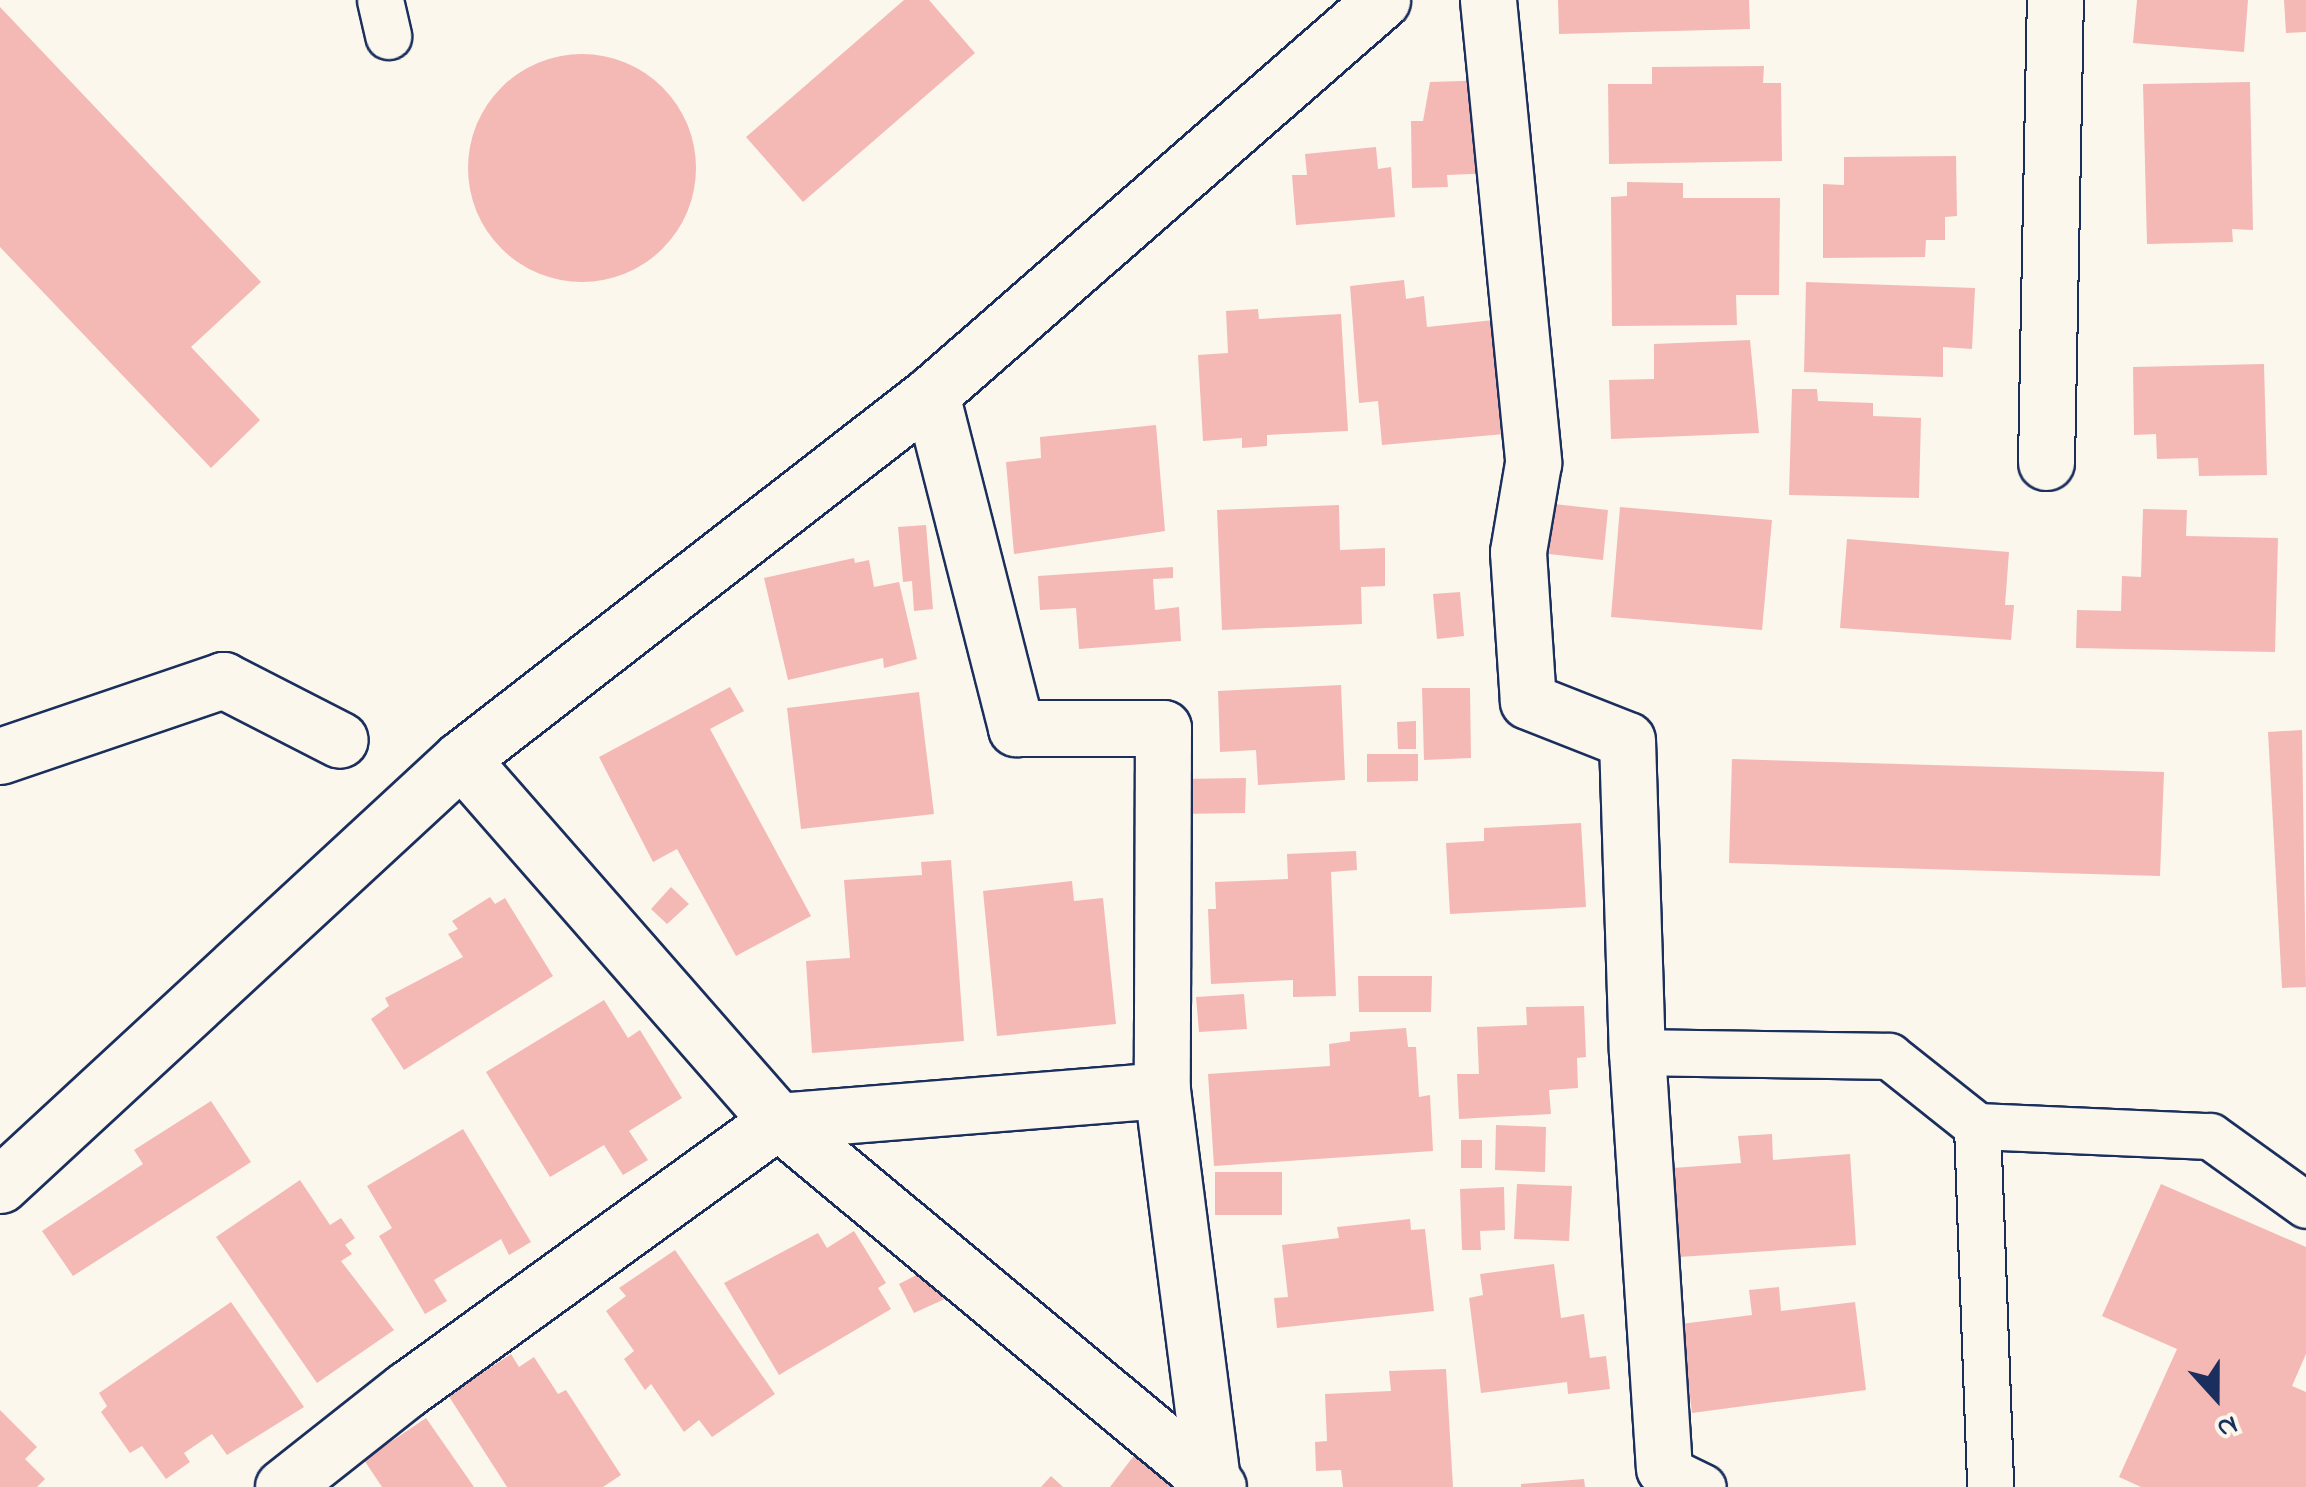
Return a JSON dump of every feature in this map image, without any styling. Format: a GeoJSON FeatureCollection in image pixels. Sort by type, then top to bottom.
{"type":"FeatureCollection","features":[{"type":"Feature","properties":{"kind":"street"},"geometry":{"type":"LineString","coordinates":[[0,1185],[460,759],[930,394],[1382,0]]}},
{"type":"Feature","properties":{"kind":"street"},"geometry":{"type":"LineString","coordinates":[[1488,0],[1533,463],[1518,552],[1528,700],[1628,740],[1637,1052],[1684,1477]]}},
{"type":"Feature","properties":{"kind":"street"},"geometry":{"type":"LineString","coordinates":[[2046,462],[2055,0]]}},
{"type":"Feature","properties":{"kind":"street"},"geometry":{"type":"LineString","coordinates":[[930,394],[1016,728],[1163,728],[1162,1090],[1215,1484]]}},
{"type":"Feature","properties":{"kind":"street"},"geometry":{"type":"LineString","coordinates":[[0,756],[222,680],[340,740]]}},
{"type":"Feature","properties":{"kind":"street"},"geometry":{"type":"LineString","coordinates":[[460,759],[778,1121],[1215,1484]]}},
{"type":"Feature","properties":{"kind":"street"},"geometry":{"type":"LineString","coordinates":[[284,1487],[778,1121],[1162,1090]]}},
{"type":"Feature","properties":{"kind":"lane"},"geometry":{"type":"LineString","coordinates":[[1637,1052],[1890,1056],[1977,1126],[2210,1136],[2306,1205]]}},
{"type":"Feature","properties":{"kind":"lane"},"geometry":{"type":"LineString","coordinates":[[1977,1126],[1990,1487]]}},
{"type":"Feature","properties":{"kind":"building"},"geometry":{"type":"Polygon","coordinates":[[[904,0],[929,0],[975,53],[803,202],[746,137],[904,0]]]}},
{"type":"Feature","properties":{"kind":"building"},"geometry":{"type":"Polygon","coordinates":[[[1558,0],[1749,0],[1750,29],[1559,34],[1558,0]]]}},
{"type":"Feature","properties":{"kind":"building"},"geometry":{"type":"Polygon","coordinates":[[[2137,0],[2248,0],[2244,52],[2133,43],[2137,0]]]}},
{"type":"Feature","properties":{"kind":"building"},"geometry":{"type":"Polygon","coordinates":[[[2284,0],[2306,0],[2306,32],[2286,33],[2284,0]]]}},
{"type":"Feature","properties":{"kind":"building"},"geometry":{"type":"Polygon","coordinates":[[[0,7],[261,282],[191,347],[260,420],[211,468],[0,247],[0,7]]]}},
{"type":"Feature","properties":{"kind":"building"},"geometry":{"type":"Polygon","coordinates":[[[582,54],[626,63],[663,87],[687,124],[696,168],[687,212],[663,249],[626,273],[582,282],[538,273],[501,249],[477,212],[468,168],[477,124],[501,87],[538,63],[582,54]]]}},
{"type":"Feature","properties":{"kind":"building"},"geometry":{"type":"Polygon","coordinates":[[[1764,66],[1763,83],[1781,83],[1782,161],[1609,164],[1608,84],[1652,84],[1652,67],[1764,66]]]}},
{"type":"Feature","properties":{"kind":"building"},"geometry":{"type":"Polygon","coordinates":[[[1493,80],[1495,173],[1447,175],[1448,187],[1412,188],[1411,121],[1423,121],[1430,82],[1493,80]]]}},
{"type":"Feature","properties":{"kind":"building"},"geometry":{"type":"Polygon","coordinates":[[[2250,82],[2253,230],[2232,229],[2233,242],[2147,244],[2143,84],[2250,82]]]}},
{"type":"Feature","properties":{"kind":"building"},"geometry":{"type":"Polygon","coordinates":[[[1376,147],[1378,169],[1391,167],[1395,217],[1296,225],[1292,175],[1307,175],[1305,154],[1376,147]]]}},
{"type":"Feature","properties":{"kind":"building"},"geometry":{"type":"Polygon","coordinates":[[[1956,156],[1957,216],[1945,217],[1945,240],[1926,240],[1925,257],[1823,258],[1823,184],[1844,185],[1844,157],[1956,156]]]}},
{"type":"Feature","properties":{"kind":"building"},"geometry":{"type":"Polygon","coordinates":[[[1627,182],[1683,183],[1683,198],[1780,198],[1779,295],[1736,295],[1737,325],[1612,326],[1611,197],[1627,196],[1627,182]]]}},
{"type":"Feature","properties":{"kind":"building"},"geometry":{"type":"Polygon","coordinates":[[[1404,280],[1406,299],[1424,296],[1427,327],[1494,320],[1504,434],[1382,445],[1378,401],[1359,403],[1350,286],[1404,280]]]}},
{"type":"Feature","properties":{"kind":"building"},"geometry":{"type":"Polygon","coordinates":[[[1806,282],[1975,288],[1972,349],[1943,347],[1943,377],[1804,372],[1806,282]]]}},
{"type":"Feature","properties":{"kind":"building"},"geometry":{"type":"Polygon","coordinates":[[[1258,309],[1259,319],[1341,314],[1348,431],[1267,435],[1267,446],[1242,448],[1242,438],[1203,441],[1198,355],[1228,353],[1226,311],[1258,309]]]}},
{"type":"Feature","properties":{"kind":"building"},"geometry":{"type":"Polygon","coordinates":[[[1750,340],[1759,433],[1611,439],[1609,380],[1654,379],[1654,344],[1750,340]]]}},
{"type":"Feature","properties":{"kind":"building"},"geometry":{"type":"Polygon","coordinates":[[[2264,364],[2267,475],[2199,476],[2198,458],[2157,459],[2156,434],[2134,435],[2133,367],[2264,364]]]}},
{"type":"Feature","properties":{"kind":"building"},"geometry":{"type":"Polygon","coordinates":[[[1792,389],[1817,389],[1818,401],[1873,403],[1873,416],[1921,418],[1919,498],[1789,495],[1792,389]]]}},
{"type":"Feature","properties":{"kind":"building"},"geometry":{"type":"Polygon","coordinates":[[[1156,425],[1165,531],[1014,554],[1006,462],[1041,458],[1040,437],[1156,425]]]}},
{"type":"Feature","properties":{"kind":"building"},"geometry":{"type":"Polygon","coordinates":[[[1554,504],[1608,510],[1603,560],[1549,554],[1554,504]]]}},
{"type":"Feature","properties":{"kind":"building"},"geometry":{"type":"Polygon","coordinates":[[[1339,505],[1340,550],[1385,548],[1385,586],[1361,587],[1362,624],[1222,630],[1217,510],[1339,505]]]}},
{"type":"Feature","properties":{"kind":"building"},"geometry":{"type":"Polygon","coordinates":[[[1620,507],[1772,520],[1762,630],[1611,617],[1620,507]]]}},
{"type":"Feature","properties":{"kind":"building"},"geometry":{"type":"Polygon","coordinates":[[[2143,509],[2187,510],[2186,536],[2278,538],[2275,652],[2076,648],[2077,610],[2121,611],[2122,576],[2141,577],[2143,509]]]}},
{"type":"Feature","properties":{"kind":"building"},"geometry":{"type":"Polygon","coordinates":[[[926,525],[933,609],[914,611],[912,581],[903,582],[898,527],[926,525]]]}},
{"type":"Feature","properties":{"kind":"building"},"geometry":{"type":"Polygon","coordinates":[[[1847,539],[2009,552],[2005,605],[2014,605],[2011,640],[1840,628],[1847,539]]]}},
{"type":"Feature","properties":{"kind":"building"},"geometry":{"type":"Polygon","coordinates":[[[854,558],[855,563],[869,560],[874,587],[899,582],[917,659],[884,668],[883,658],[788,680],[764,578],[854,558]]]}},
{"type":"Feature","properties":{"kind":"building"},"geometry":{"type":"Polygon","coordinates":[[[1173,567],[1173,578],[1153,579],[1155,610],[1179,607],[1181,641],[1079,649],[1076,608],[1040,610],[1038,576],[1173,567]]]}},
{"type":"Feature","properties":{"kind":"building"},"geometry":{"type":"Polygon","coordinates":[[[1460,592],[1464,636],[1437,639],[1433,594],[1460,592]]]}},
{"type":"Feature","properties":{"kind":"building"},"geometry":{"type":"Polygon","coordinates":[[[1341,685],[1345,780],[1258,785],[1256,750],[1220,752],[1218,691],[1341,685]]]}},
{"type":"Feature","properties":{"kind":"building"},"geometry":{"type":"Polygon","coordinates":[[[730,687],[744,711],[710,729],[811,916],[736,956],[677,849],[653,862],[599,757],[730,687]]]}},
{"type":"Feature","properties":{"kind":"building"},"geometry":{"type":"Polygon","coordinates":[[[1422,688],[1470,688],[1471,758],[1424,760],[1422,688]]]}},
{"type":"Feature","properties":{"kind":"building"},"geometry":{"type":"Polygon","coordinates":[[[919,692],[934,814],[801,829],[787,708],[919,692]]]}},
{"type":"Feature","properties":{"kind":"building"},"geometry":{"type":"Polygon","coordinates":[[[1416,721],[1416,749],[1398,749],[1397,722],[1416,721]]]}},
{"type":"Feature","properties":{"kind":"building"},"geometry":{"type":"Polygon","coordinates":[[[2302,730],[2306,987],[2282,988],[2268,732],[2302,730]]]}},
{"type":"Feature","properties":{"kind":"building"},"geometry":{"type":"Polygon","coordinates":[[[1367,754],[1418,754],[1418,781],[1367,782],[1367,754]]]}},
{"type":"Feature","properties":{"kind":"building"},"geometry":{"type":"Polygon","coordinates":[[[1732,759],[2164,772],[2160,876],[1729,863],[1732,759]]]}},
{"type":"Feature","properties":{"kind":"building"},"geometry":{"type":"Polygon","coordinates":[[[1246,778],[1245,813],[1178,814],[1178,779],[1246,778]]]}},
{"type":"Feature","properties":{"kind":"building"},"geometry":{"type":"Polygon","coordinates":[[[1581,823],[1586,907],[1450,914],[1446,843],[1484,841],[1484,828],[1581,823]]]}},
{"type":"Feature","properties":{"kind":"building"},"geometry":{"type":"Polygon","coordinates":[[[1356,851],[1357,870],[1331,872],[1336,996],[1293,997],[1293,980],[1211,984],[1208,909],[1216,909],[1215,882],[1288,879],[1287,854],[1356,851]]]}},
{"type":"Feature","properties":{"kind":"building"},"geometry":{"type":"Polygon","coordinates":[[[951,860],[964,1041],[812,1053],[806,961],[850,958],[844,880],[922,875],[921,862],[951,860]]]}},
{"type":"Feature","properties":{"kind":"building"},"geometry":{"type":"Polygon","coordinates":[[[1072,881],[1074,901],[1103,898],[1116,1024],[997,1036],[983,891],[1072,881]]]}},
{"type":"Feature","properties":{"kind":"building"},"geometry":{"type":"Polygon","coordinates":[[[671,887],[689,904],[667,924],[651,909],[671,887]]]}},
{"type":"Feature","properties":{"kind":"building"},"geometry":{"type":"Polygon","coordinates":[[[490,897],[495,904],[505,898],[553,976],[404,1070],[371,1019],[389,1006],[385,998],[463,957],[448,934],[458,929],[452,921],[490,897]]]}},
{"type":"Feature","properties":{"kind":"building"},"geometry":{"type":"Polygon","coordinates":[[[1358,976],[1432,976],[1431,1012],[1359,1012],[1358,976]]]}},
{"type":"Feature","properties":{"kind":"building"},"geometry":{"type":"Polygon","coordinates":[[[1244,994],[1247,1029],[1199,1032],[1196,997],[1244,994]]]}},
{"type":"Feature","properties":{"kind":"building"},"geometry":{"type":"Polygon","coordinates":[[[604,1000],[628,1038],[640,1030],[682,1098],[629,1131],[648,1160],[623,1175],[604,1145],[550,1177],[486,1072],[604,1000]]]}},
{"type":"Feature","properties":{"kind":"building"},"geometry":{"type":"Polygon","coordinates":[[[1584,1006],[1586,1057],[1577,1058],[1578,1088],[1549,1090],[1551,1114],[1459,1119],[1457,1074],[1479,1074],[1477,1027],[1527,1025],[1526,1007],[1584,1006]]]}},
{"type":"Feature","properties":{"kind":"building"},"geometry":{"type":"Polygon","coordinates":[[[1406,1028],[1408,1047],[1416,1047],[1419,1097],[1430,1095],[1433,1151],[1214,1166],[1208,1074],[1330,1066],[1329,1044],[1350,1041],[1350,1032],[1406,1028]]]}},
{"type":"Feature","properties":{"kind":"building"},"geometry":{"type":"Polygon","coordinates":[[[211,1101],[251,1162],[73,1276],[42,1231],[143,1164],[134,1150],[211,1101]]]}},
{"type":"Feature","properties":{"kind":"building"},"geometry":{"type":"Polygon","coordinates":[[[1496,1125],[1546,1127],[1545,1172],[1495,1170],[1496,1125]]]}},
{"type":"Feature","properties":{"kind":"building"},"geometry":{"type":"Polygon","coordinates":[[[463,1129],[531,1242],[509,1255],[501,1239],[434,1280],[447,1301],[425,1314],[379,1236],[392,1228],[367,1186],[463,1129]]]}},
{"type":"Feature","properties":{"kind":"building"},"geometry":{"type":"Polygon","coordinates":[[[1772,1134],[1773,1160],[1850,1154],[1856,1245],[1679,1257],[1673,1168],[1741,1163],[1738,1136],[1772,1134]]]}},
{"type":"Feature","properties":{"kind":"building"},"geometry":{"type":"Polygon","coordinates":[[[1461,1140],[1482,1140],[1482,1168],[1461,1168],[1461,1140]]]}},
{"type":"Feature","properties":{"kind":"building"},"geometry":{"type":"Polygon","coordinates":[[[1215,1172],[1282,1172],[1282,1215],[1215,1215],[1215,1172]]]}},
{"type":"Feature","properties":{"kind":"building"},"geometry":{"type":"Polygon","coordinates":[[[300,1180],[330,1225],[341,1218],[355,1238],[345,1245],[352,1254],[341,1261],[394,1330],[317,1383],[216,1237],[300,1180]]]}},
{"type":"Feature","properties":{"kind":"building"},"geometry":{"type":"Polygon","coordinates":[[[1517,1184],[1572,1186],[1569,1241],[1514,1239],[1517,1184]]]}},
{"type":"Feature","properties":{"kind":"building"},"geometry":{"type":"Polygon","coordinates":[[[2161,1184],[2306,1247],[2306,1354],[2292,1386],[2306,1392],[2306,1487],[2141,1487],[2119,1477],[2177,1349],[2102,1316],[2161,1184]]]}},
{"type":"Feature","properties":{"kind":"building"},"geometry":{"type":"Polygon","coordinates":[[[1504,1187],[1505,1230],[1480,1231],[1481,1250],[1462,1250],[1460,1189],[1504,1187]]]}},
{"type":"Feature","properties":{"kind":"building"},"geometry":{"type":"Polygon","coordinates":[[[1410,1219],[1411,1230],[1425,1229],[1434,1311],[1277,1328],[1274,1298],[1288,1297],[1282,1245],[1339,1238],[1337,1227],[1410,1219]]]}},
{"type":"Feature","properties":{"kind":"building"},"geometry":{"type":"Polygon","coordinates":[[[854,1231],[886,1283],[878,1288],[891,1309],[779,1375],[724,1283],[818,1233],[827,1248],[854,1231]]]}},
{"type":"Feature","properties":{"kind":"building"},"geometry":{"type":"Polygon","coordinates":[[[675,1250],[775,1394],[712,1437],[699,1420],[684,1432],[651,1384],[645,1390],[624,1359],[634,1351],[606,1311],[626,1296],[619,1288],[675,1250]]]}},
{"type":"Feature","properties":{"kind":"building"},"geometry":{"type":"Polygon","coordinates":[[[1554,1264],[1561,1318],[1584,1314],[1590,1358],[1606,1356],[1610,1389],[1568,1394],[1567,1382],[1481,1393],[1469,1298],[1483,1295],[1480,1274],[1554,1264]]]}},
{"type":"Feature","properties":{"kind":"building"},"geometry":{"type":"Polygon","coordinates":[[[932,1267],[947,1298],[914,1313],[899,1284],[932,1267]]]}},
{"type":"Feature","properties":{"kind":"building"},"geometry":{"type":"Polygon","coordinates":[[[1779,1287],[1781,1311],[1855,1302],[1866,1390],[1692,1413],[1681,1324],[1752,1315],[1749,1290],[1779,1287]]]}},
{"type":"Feature","properties":{"kind":"building"},"geometry":{"type":"Polygon","coordinates":[[[231,1302],[304,1407],[227,1455],[212,1434],[184,1453],[190,1462],[166,1479],[142,1446],[130,1453],[101,1412],[107,1406],[99,1393],[231,1302]]]}},
{"type":"Feature","properties":{"kind":"building"},"geometry":{"type":"Polygon","coordinates":[[[511,1354],[519,1367],[534,1357],[558,1394],[566,1390],[621,1475],[603,1487],[507,1487],[448,1395],[511,1354]]]}},
{"type":"Feature","properties":{"kind":"building"},"geometry":{"type":"Polygon","coordinates":[[[1446,1369],[1453,1487],[1343,1487],[1341,1470],[1316,1471],[1315,1442],[1327,1441],[1325,1394],[1391,1391],[1389,1371],[1446,1369]]]}},
{"type":"Feature","properties":{"kind":"building"},"geometry":{"type":"Polygon","coordinates":[[[0,1410],[37,1447],[25,1459],[45,1479],[37,1487],[0,1487],[0,1410]]]}},
{"type":"Feature","properties":{"kind":"building"},"geometry":{"type":"Polygon","coordinates":[[[426,1418],[474,1487],[382,1487],[364,1460],[426,1418]]]}},
{"type":"Feature","properties":{"kind":"building"},"geometry":{"type":"Polygon","coordinates":[[[1136,1453],[1181,1487],[1110,1487],[1136,1453]]]}},
{"type":"Feature","properties":{"kind":"building"},"geometry":{"type":"Polygon","coordinates":[[[1051,1476],[1063,1487],[1041,1487],[1051,1476]]]}},
{"type":"Feature","properties":{"kind":"building"},"geometry":{"type":"Polygon","coordinates":[[[1584,1479],[1585,1487],[1521,1487],[1521,1484],[1584,1479]]]}}]}
